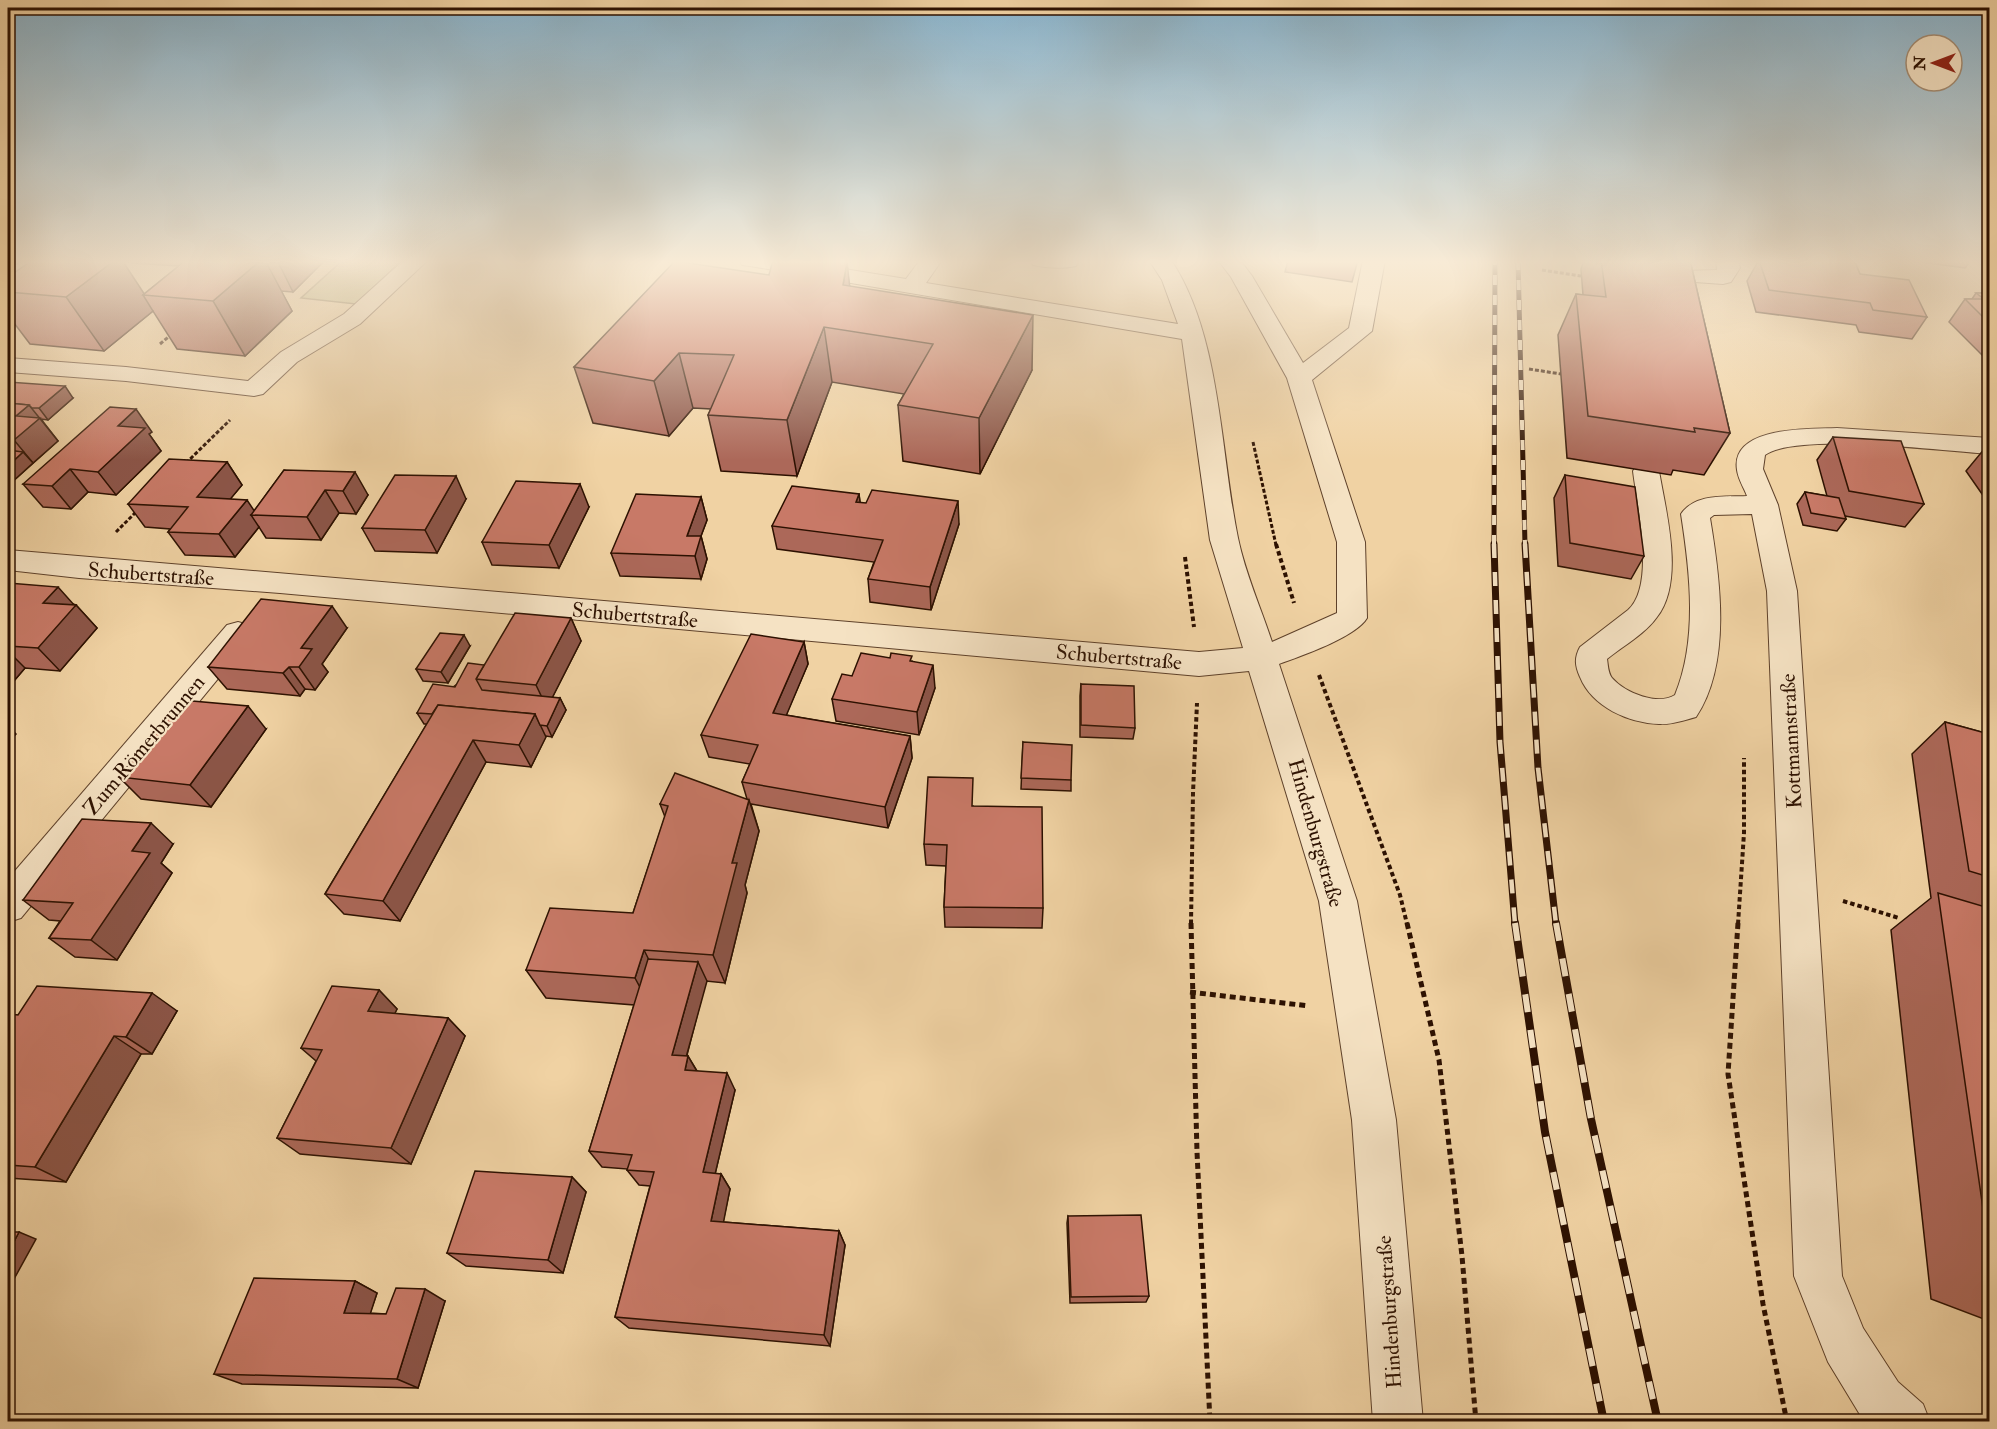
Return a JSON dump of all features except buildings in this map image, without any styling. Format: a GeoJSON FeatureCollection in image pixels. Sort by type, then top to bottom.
{"type":"FeatureCollection","features":[{"type":"Feature","properties":{"kind":"street"},"geometry":{"type":"LineString","coordinates":[[8,365],[126,374],[254,389],[289,357],[339,327]]}},
{"type":"Feature","properties":{"kind":"street"},"geometry":{"type":"LineString","coordinates":[[1149,327],[1193,334]]}},
{"type":"Feature","properties":{"kind":"street","name":"Hindenburgstraße"},"geometry":{"type":"LineString","coordinates":[[1190,327],[1224,540],[1338,901],[1374,1120],[1398,1422]]}},
{"type":"Feature","properties":{"kind":"street"},"geometry":{"type":"LineString","coordinates":[[1270,327],[1299,378],[1360,331],[1361,327]]}},
{"type":"Feature","properties":{"kind":"street","name":"Schubertstraße"},"geometry":{"type":"LineString","coordinates":[[8,560],[1199,664],[1263,658],[1307,641],[1352,618],[1351,542],[1299,378]]}},
{"type":"Feature","properties":{"kind":"street","name":"Kottmannstraße"},"geometry":{"type":"LineString","coordinates":[[1905,1422],[1880,1400],[1845,1345],[1818,1276],[1782,591],[1764,505],[1750,469],[1752,452],[1765,443],[1800,437],[1837,436],[1989,446]]}},
{"type":"Feature","properties":{"kind":"street"},"geometry":{"type":"LineString","coordinates":[[1646,471],[1654,524],[1657,578],[1648,609],[1591,655],[1592,668],[1599,685],[1626,704],[1660,712],[1684,708],[1693,697],[1705,634],[1704,567],[1695,514],[1709,506],[1764,505]]}},
{"type":"Feature","properties":{"kind":"street","name":"Zum Römerbrunnen"},"geometry":{"type":"LineString","coordinates":[[8,906],[280,583]]}},
{"type":"Feature","properties":{"kind":"path"},"geometry":{"type":"LineString","coordinates":[[126,374],[176,331]]}},
{"type":"Feature","properties":{"kind":"path"},"geometry":{"type":"LineString","coordinates":[[1529,369],[1561,374]]}},
{"type":"Feature","properties":{"kind":"path"},"geometry":{"type":"LineString","coordinates":[[185,464],[234,416],[254,389]]}},
{"type":"Feature","properties":{"kind":"path"},"geometry":{"type":"LineString","coordinates":[[1253,439],[1277,549],[1307,641],[1400,895],[1439,1060],[1461,1256],[1476,1422]]}},
{"type":"Feature","properties":{"kind":"path"},"geometry":{"type":"LineString","coordinates":[[79,568],[144,504]]}},
{"type":"Feature","properties":{"kind":"path"},"geometry":{"type":"LineString","coordinates":[[1199,664],[1191,790],[1190,992],[1210,1422]]}},
{"type":"Feature","properties":{"kind":"path"},"geometry":{"type":"LineString","coordinates":[[1744,750],[1744,833],[1728,1074],[1763,1304],[1787,1422]]}},
{"type":"Feature","properties":{"kind":"path"},"geometry":{"type":"LineString","coordinates":[[1799,888],[1899,918]]}},
{"type":"Feature","properties":{"kind":"path"},"geometry":{"type":"LineString","coordinates":[[1190,992],[1313,1006]]}},
{"type":"Feature","properties":{"kind":"railway"},"geometry":{"type":"LineString","coordinates":[[1494,544],[1495,327]]}},
{"type":"Feature","properties":{"kind":"railway"},"geometry":{"type":"LineString","coordinates":[[1520,327],[1525,545]]}},
{"type":"Feature","properties":{"kind":"railway"},"geometry":{"type":"LineString","coordinates":[[1494,544],[1500,742],[1515,924]]}},
{"type":"Feature","properties":{"kind":"railway"},"geometry":{"type":"LineString","coordinates":[[1525,544],[1538,768],[1556,924]]}},
{"type":"Feature","properties":{"kind":"railway"},"geometry":{"type":"LineString","coordinates":[[1515,923],[1545,1132],[1604,1422]]}},
{"type":"Feature","properties":{"kind":"railway"},"geometry":{"type":"LineString","coordinates":[[1556,923],[1591,1119],[1658,1422]]}}]}
